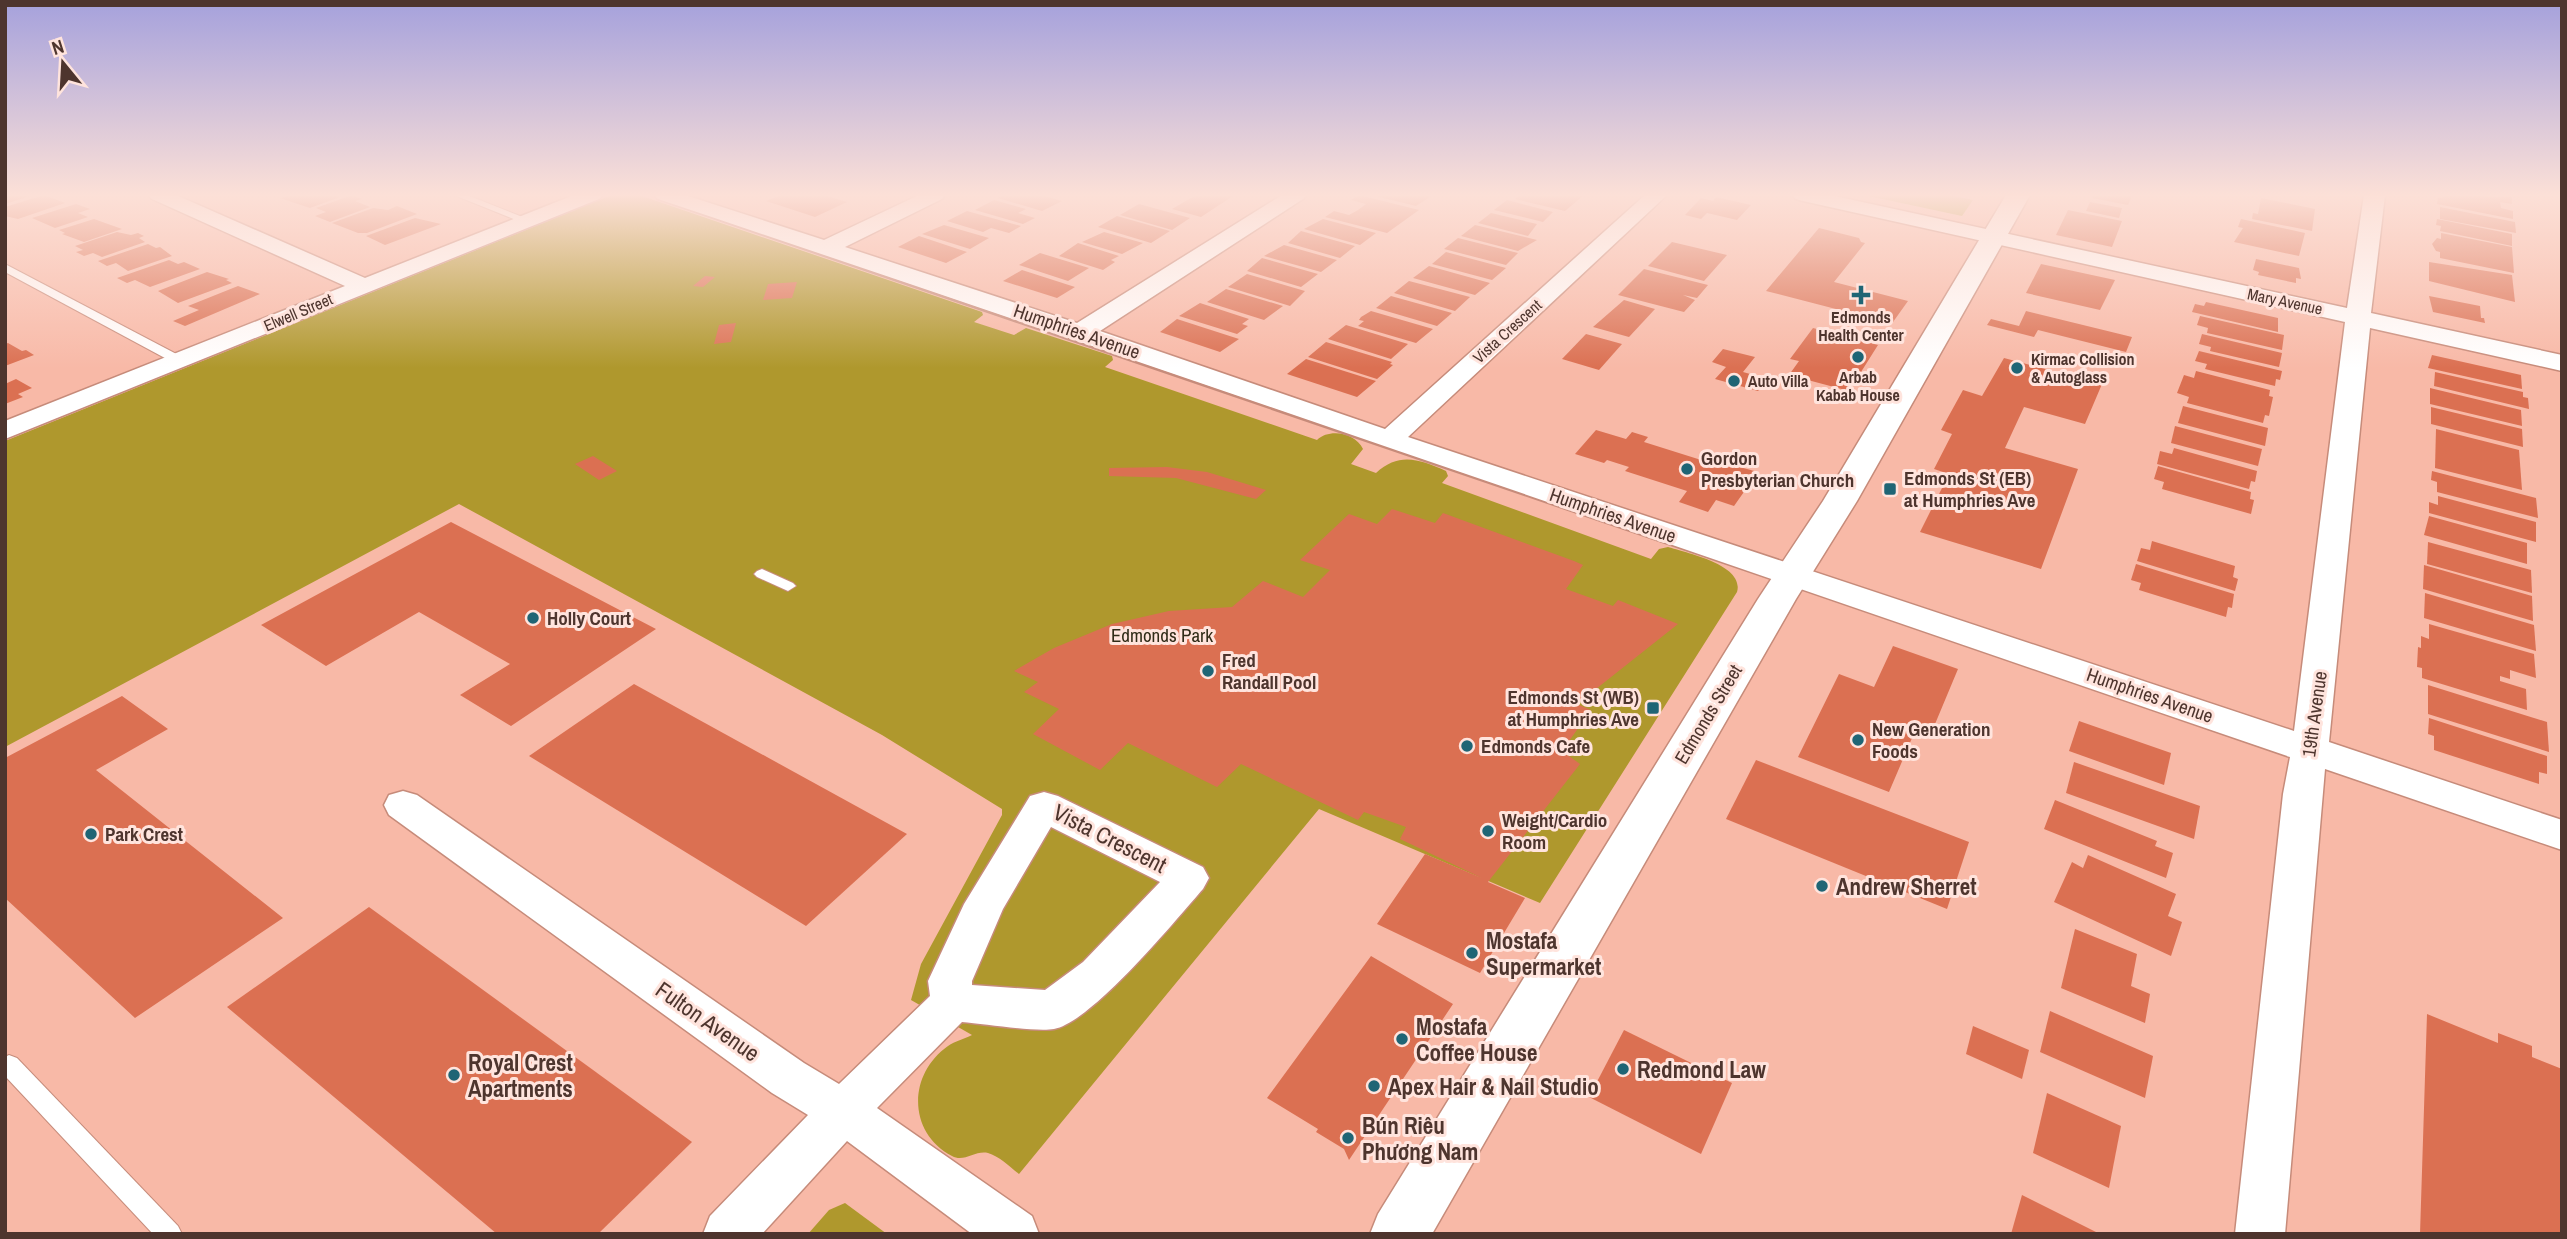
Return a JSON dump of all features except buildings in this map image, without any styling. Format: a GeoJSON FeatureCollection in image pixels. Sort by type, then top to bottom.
{"type":"FeatureCollection","features":[{"type":"Feature","properties":{"kind":"street"},"geometry":{"type":"LineString","coordinates":[[289,253],[362,285]]}},
{"type":"Feature","properties":{"kind":"street","name":"Elwell Street"},"geometry":{"type":"LineString","coordinates":[[5,431],[443,253]]}},
{"type":"Feature","properties":{"kind":"street","name":"Humphries Avenue"},"geometry":{"type":"LineString","coordinates":[[844,253],[1389,440],[2562,835]]}},
{"type":"Feature","properties":{"kind":"street"},"geometry":{"type":"LineString","coordinates":[[1081,332],[1205,253]]}},
{"type":"Feature","properties":{"kind":"street","name":"Vista Crescent"},"geometry":{"type":"LineString","coordinates":[[1389,440],[1594,253]]}},
{"type":"Feature","properties":{"kind":"street","name":"Edmonds Street"},"geometry":{"type":"LineString","coordinates":[[1399,1234],[1986,253]]}},
{"type":"Feature","properties":{"kind":"street","name":"Mary Avenue"},"geometry":{"type":"LineString","coordinates":[[2067,253],[2562,363]]}},
{"type":"Feature","properties":{"kind":"street","name":"19th Avenue"},"geometry":{"type":"LineString","coordinates":[[2260,1234],[2302,794],[2368,253]]}},
{"type":"Feature","properties":{"kind":"street","name":"Fulton Avenue"},"geometry":{"type":"LineString","coordinates":[[403,805],[788,1078],[843,1111],[1014,1234]]}},
{"type":"Feature","properties":{"kind":"street","name":"Vista Crescent"},"geometry":{"type":"LineString","coordinates":[[1044,806],[1189,878],[1098,975],[1053,1010],[953,1003],[950,981],[985,904],[1044,806]]}},
{"type":"Feature","properties":{"kind":"street"},"geometry":{"type":"LineString","coordinates":[[728,1234],[843,1111],[953,1003]]}},
{"type":"Feature","properties":{"kind":"lane"},"geometry":{"type":"LineString","coordinates":[[5,267],[180,361]]}},
{"type":"Feature","properties":{"kind":"lane"},"geometry":{"type":"LineString","coordinates":[[762,574],[788,586]]}},
{"type":"Feature","properties":{"kind":"lane"},"geometry":{"type":"LineString","coordinates":[[9,1065],[170,1234]]}},
{"type":"Feature","properties":{"kind":"green space","name":"Edmonds Park"},"geometry":{"type":"Polygon","coordinates":[[[469,253],[809,253],[982,312],[983,315],[974,322],[1014,335],[1026,328],[1112,356],[1113,360],[1105,367],[1317,440],[1335,433],[1348,436],[1363,449],[1351,464],[1376,473],[1401,460],[1427,463],[1446,471],[1448,476],[1442,483],[1651,559],[1659,549],[1668,547],[1700,557],[1724,567],[1732,574],[1737,583],[1737,592],[1540,903],[1319,809],[1019,1174],[988,1153],[956,1158],[938,1146],[927,1133],[918,1103],[925,1072],[948,1046],[972,1035],[911,1000],[921,964],[1002,815],[1002,809],[882,735],[459,504],[5,747],[5,441],[469,253]]]}},
{"type":"Feature","properties":{"kind":"green space"},"geometry":{"type":"Polygon","coordinates":[[[845,1203],[887,1234],[808,1234],[829,1210],[845,1203]]]}},
{"type":"Feature","properties":{"kind":"place","name":"Edmonds Health Center"},"geometry":{"type":"Point","coordinates":[1861,295]}},
{"type":"Feature","properties":{"kind":"place","name":"Arbab Kabab House"},"geometry":{"type":"Point","coordinates":[1858,357]}},
{"type":"Feature","properties":{"kind":"place","name":"Kirmac Collision & Autoglass"},"geometry":{"type":"Point","coordinates":[2017,368]}},
{"type":"Feature","properties":{"kind":"place","name":"Auto Villa"},"geometry":{"type":"Point","coordinates":[1734,381]}},
{"type":"Feature","properties":{"kind":"place","name":"Gordon Presbyterian Church"},"geometry":{"type":"Point","coordinates":[1687,469]}},
{"type":"Feature","properties":{"kind":"place","name":"Edmonds St (EB) at Humphries Ave"},"geometry":{"type":"Point","coordinates":[1890,489]}},
{"type":"Feature","properties":{"kind":"place","name":"Holly Court"},"geometry":{"type":"Point","coordinates":[533,618]}},
{"type":"Feature","properties":{"kind":"place","name":"Fred Randall Pool"},"geometry":{"type":"Point","coordinates":[1208,671]}},
{"type":"Feature","properties":{"kind":"place","name":"Edmonds St (WB) at Humphries Ave"},"geometry":{"type":"Point","coordinates":[1653,708]}},
{"type":"Feature","properties":{"kind":"place","name":"New Generation Foods"},"geometry":{"type":"Point","coordinates":[1858,740]}},
{"type":"Feature","properties":{"kind":"place","name":"Edmonds Cafe"},"geometry":{"type":"Point","coordinates":[1467,746]}},
{"type":"Feature","properties":{"kind":"place","name":"Weight/Cardio Room"},"geometry":{"type":"Point","coordinates":[1488,831]}},
{"type":"Feature","properties":{"kind":"place","name":"Park Crest"},"geometry":{"type":"Point","coordinates":[91,834]}},
{"type":"Feature","properties":{"kind":"place","name":"Andrew Sherret"},"geometry":{"type":"Point","coordinates":[1822,886]}},
{"type":"Feature","properties":{"kind":"place","name":"Mostafa Supermarket"},"geometry":{"type":"Point","coordinates":[1472,953]}},
{"type":"Feature","properties":{"kind":"place","name":"Mostafa Coffee House"},"geometry":{"type":"Point","coordinates":[1402,1039]}},
{"type":"Feature","properties":{"kind":"place","name":"Redmond Law"},"geometry":{"type":"Point","coordinates":[1623,1069]}},
{"type":"Feature","properties":{"kind":"place","name":"Royal Crest Apartments"},"geometry":{"type":"Point","coordinates":[454,1075]}},
{"type":"Feature","properties":{"kind":"place","name":"Apex Hair & Nail Studio"},"geometry":{"type":"Point","coordinates":[1374,1086]}},
{"type":"Feature","properties":{"kind":"place","name":"Bún Riêu Phương Nam"},"geometry":{"type":"Point","coordinates":[1348,1138]}}]}
